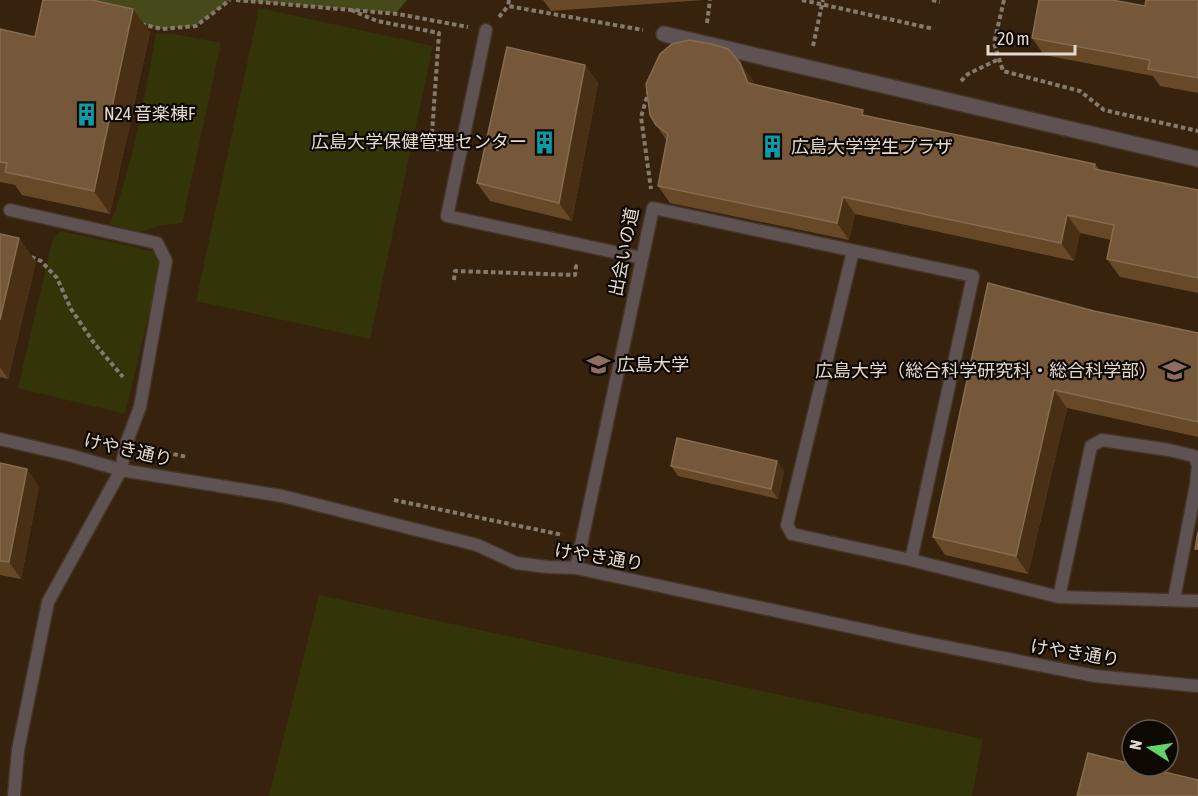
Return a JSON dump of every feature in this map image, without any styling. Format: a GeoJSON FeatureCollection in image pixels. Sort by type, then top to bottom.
{"type":"FeatureCollection","features":[{"type":"Feature","properties":{"kind":"street"},"geometry":{"type":"LineString","coordinates":[[664,33],[1198,159]]}},
{"type":"Feature","properties":{"kind":"lane"},"geometry":{"type":"LineString","coordinates":[[486,30],[447,216],[642,258]]}},
{"type":"Feature","properties":{"kind":"lane"},"geometry":{"type":"LineString","coordinates":[[653,208],[973,276],[911,560]]}},
{"type":"Feature","properties":{"kind":"lane","name":"出会いの道"},"geometry":{"type":"LineString","coordinates":[[576,568],[653,208]]}},
{"type":"Feature","properties":{"kind":"lane"},"geometry":{"type":"LineString","coordinates":[[10,210],[157,243],[166,261],[140,407],[126,444],[121,470],[48,602],[18,750],[14,796]]}},
{"type":"Feature","properties":{"kind":"lane"},"geometry":{"type":"LineString","coordinates":[[853,251],[787,525],[792,534],[911,560],[1059,597],[1198,601]]}},
{"type":"Feature","properties":{"kind":"lane","name":"けやき通り"},"geometry":{"type":"LineString","coordinates":[[0,439],[74,456],[121,470],[282,496],[477,545],[516,563],[576,568],[1095,676],[1198,686]]}},
{"type":"Feature","properties":{"kind":"lane"},"geometry":{"type":"LineString","coordinates":[[1059,597],[1091,446],[1102,440],[1194,456],[1198,465],[1196,485],[1174,599]]}},
{"type":"Feature","properties":{"kind":"path"},"geometry":{"type":"LineString","coordinates":[[141,23],[162,28],[196,26],[231,0]]}},
{"type":"Feature","properties":{"kind":"path"},"geometry":{"type":"LineString","coordinates":[[236,0],[398,14],[486,30]]}},
{"type":"Feature","properties":{"kind":"path"},"geometry":{"type":"LineString","coordinates":[[509,0],[508,6],[664,33]]}},
{"type":"Feature","properties":{"kind":"path"},"geometry":{"type":"LineString","coordinates":[[802,0],[823,2],[934,29]]}},
{"type":"Feature","properties":{"kind":"path"},"geometry":{"type":"LineString","coordinates":[[932,0],[940,2]]}},
{"type":"Feature","properties":{"kind":"path"},"geometry":{"type":"LineString","coordinates":[[1004,0],[994,43],[1003,71],[1080,91],[1104,110],[1198,131]]}},
{"type":"Feature","properties":{"kind":"path"},"geometry":{"type":"LineString","coordinates":[[808,68],[823,2]]}},
{"type":"Feature","properties":{"kind":"path"},"geometry":{"type":"LineString","coordinates":[[351,10],[377,21],[439,33]]}},
{"type":"Feature","properties":{"kind":"path"},"geometry":{"type":"LineString","coordinates":[[968,74],[999,59]]}},
{"type":"Feature","properties":{"kind":"path","name":"出会いの道"},"geometry":{"type":"LineString","coordinates":[[650,85],[641,117],[653,208]]}},
{"type":"Feature","properties":{"kind":"path"},"geometry":{"type":"LineString","coordinates":[[20,253],[41,261],[57,278],[71,309],[94,343],[122,374],[140,407]]}},
{"type":"Feature","properties":{"kind":"path"},"geometry":{"type":"LineString","coordinates":[[454,280],[455,271],[575,275],[576,266],[565,263]]}},
{"type":"Feature","properties":{"kind":"shaded area","name":"広島大学"},"geometry":{"type":"Polygon","coordinates":[[[0,0],[1198,0],[1198,796],[0,796],[0,0]]]}},
{"type":"Feature","properties":{"kind":"shaded area"},"geometry":{"type":"Polygon","coordinates":[[[259,8],[433,46],[370,339],[196,301],[259,8]]]}},
{"type":"Feature","properties":{"kind":"shaded area"},"geometry":{"type":"Polygon","coordinates":[[[156,34],[175,34],[221,43],[182,223],[162,225],[140,232],[110,224],[132,154],[156,34]]]}},
{"type":"Feature","properties":{"kind":"shaded area"},"geometry":{"type":"Polygon","coordinates":[[[61,231],[152,251],[161,262],[125,414],[18,388],[53,238],[61,231]]]}},
{"type":"Feature","properties":{"kind":"shaded area"},"geometry":{"type":"Polygon","coordinates":[[[319,595],[983,739],[972,796],[269,796],[319,595]]]}},
{"type":"Feature","properties":{"kind":"green space"},"geometry":{"type":"Polygon","coordinates":[[[44,0],[230,0],[196,26],[162,29],[44,0]]]}},
{"type":"Feature","properties":{"kind":"green space"},"geometry":{"type":"Polygon","coordinates":[[[237,0],[407,0],[396,13],[237,0]]]}},
{"type":"Feature","properties":{"kind":"building","name":"N24 音楽棟F"},"geometry":{"type":"Polygon","coordinates":[[[43,0],[92,0],[133,9],[94,191],[5,172],[7,163],[0,162],[0,29],[35,37],[43,0]]]}},
{"type":"Feature","properties":{"kind":"building"},"geometry":{"type":"Polygon","coordinates":[[[1039,0],[1112,0],[1145,6],[1146,0],[1198,0],[1198,78],[1148,69],[1150,60],[1032,38],[1039,0]]]}},
{"type":"Feature","properties":{"kind":"building"},"geometry":{"type":"Polygon","coordinates":[[[689,40],[728,49],[740,63],[748,83],[863,110],[862,115],[1095,164],[1094,169],[1198,190],[1198,278],[1107,259],[1114,225],[1067,215],[1061,243],[843,197],[837,223],[658,186],[668,134],[656,125],[650,115],[646,84],[660,54],[672,44],[689,40]]]}},
{"type":"Feature","properties":{"kind":"building","name":"広島大学保健管理センター"},"geometry":{"type":"Polygon","coordinates":[[[507,47],[585,65],[559,203],[477,183],[507,47]]]}},
{"type":"Feature","properties":{"kind":"building"},"geometry":{"type":"Polygon","coordinates":[[[0,234],[19,238],[0,320],[0,234]]]}},
{"type":"Feature","properties":{"kind":"building"},"geometry":{"type":"Polygon","coordinates":[[[988,283],[1094,311],[1198,333],[1198,422],[1054,390],[1016,556],[933,537],[988,283]]]}},
{"type":"Feature","properties":{"kind":"building"},"geometry":{"type":"Polygon","coordinates":[[[677,438],[777,461],[771,489],[671,466],[677,438]]]}},
{"type":"Feature","properties":{"kind":"building"},"geometry":{"type":"Polygon","coordinates":[[[0,463],[27,469],[9,562],[0,561],[0,463]]]}},
{"type":"Feature","properties":{"kind":"building"},"geometry":{"type":"Polygon","coordinates":[[[1198,532],[1198,549],[1195,549],[1198,532]]]}},
{"type":"Feature","properties":{"kind":"building"},"geometry":{"type":"Polygon","coordinates":[[[1088,753],[1120,761],[1120,778],[1180,778],[1180,776],[1198,780],[1198,796],[1077,796],[1088,753]]]}},
{"type":"Feature","properties":{"kind":"place","name":"N24 音楽棟F"},"geometry":{"type":"Point","coordinates":[86,114]}},
{"type":"Feature","properties":{"kind":"place","name":"広島大学保健管理センター"},"geometry":{"type":"Point","coordinates":[545,142]}},
{"type":"Feature","properties":{"kind":"place","name":"広島大学学生プラザ"},"geometry":{"type":"Point","coordinates":[773,147]}},
{"type":"Feature","properties":{"kind":"place","name":"広島大学"},"geometry":{"type":"Point","coordinates":[599,365]}},
{"type":"Feature","properties":{"kind":"place","name":"広島大学（総合科学研究科・総合科学部）"},"geometry":{"type":"Point","coordinates":[1175,371]}}]}
